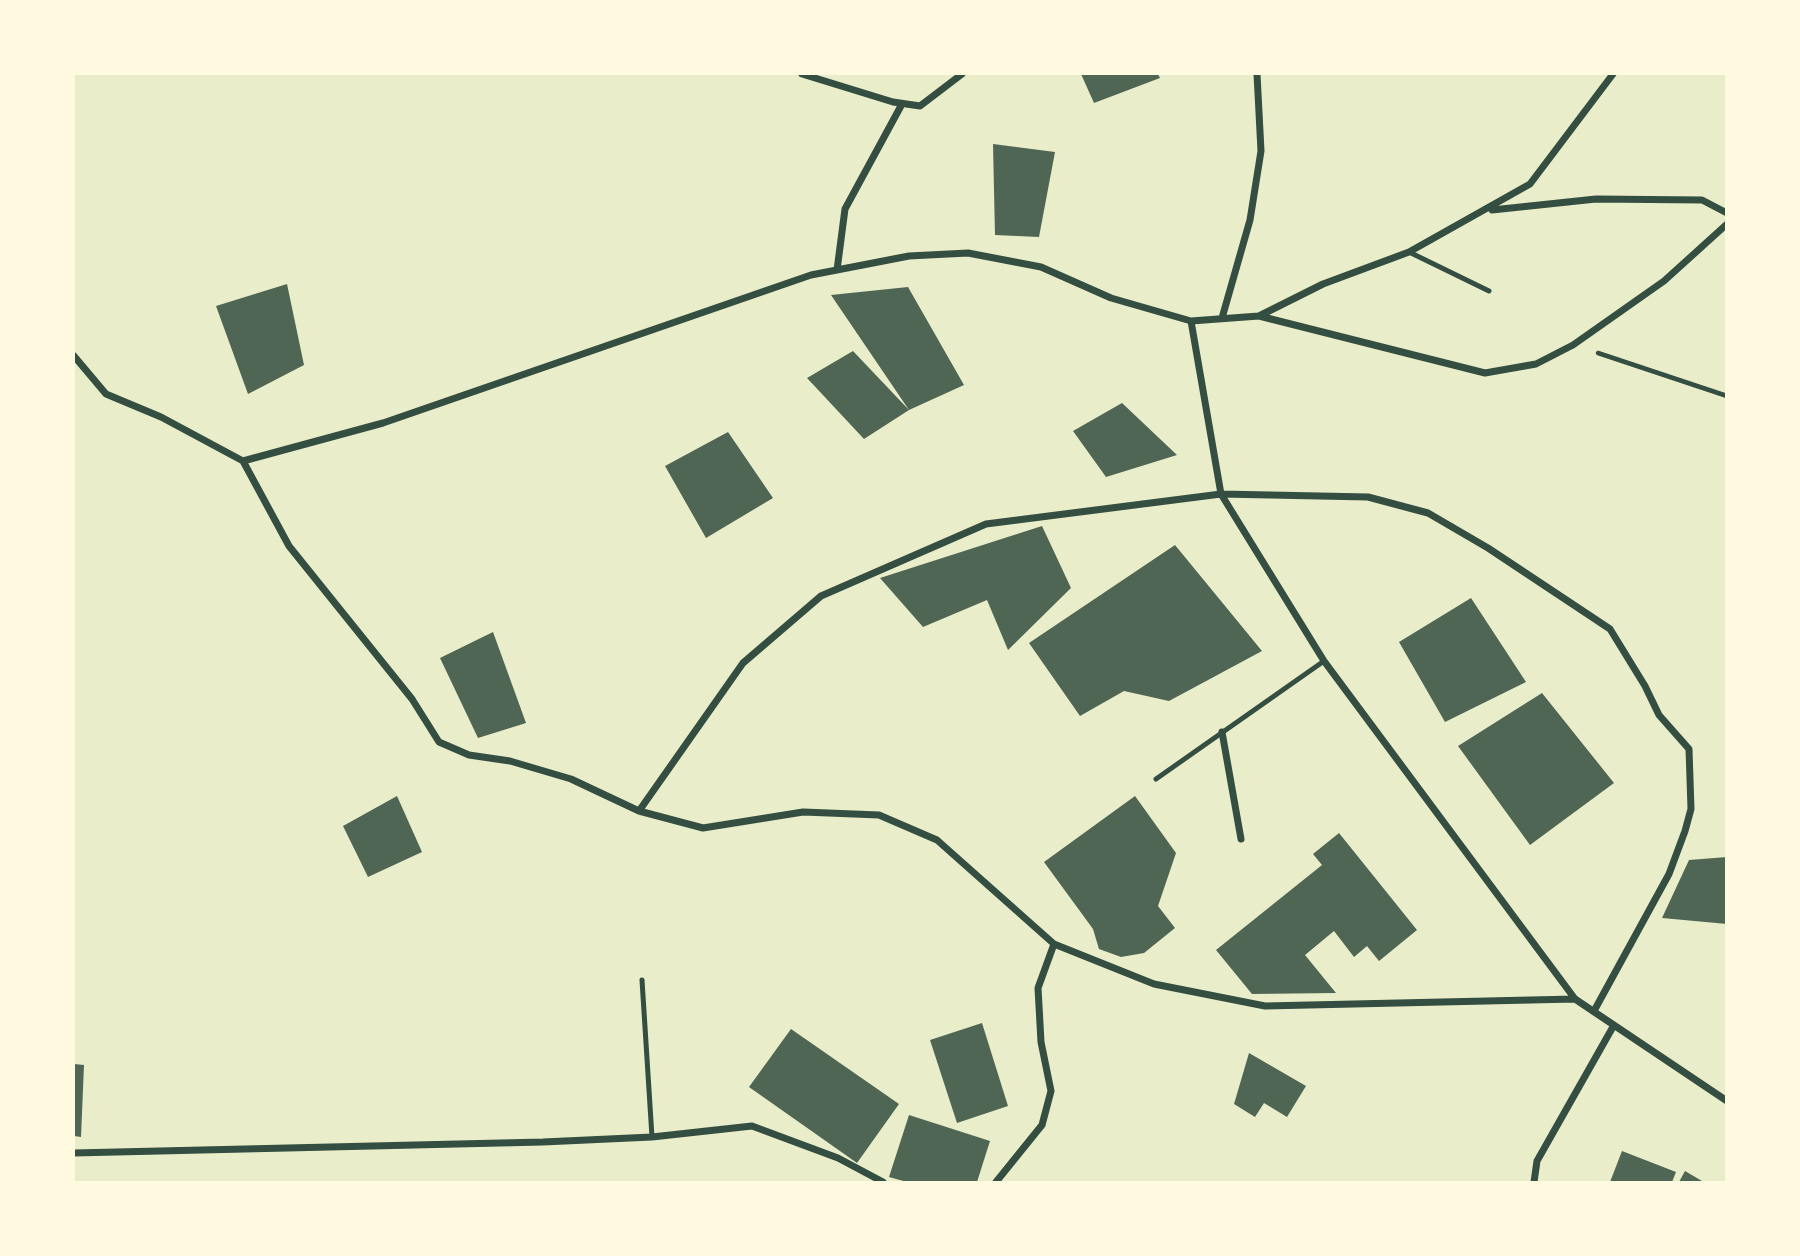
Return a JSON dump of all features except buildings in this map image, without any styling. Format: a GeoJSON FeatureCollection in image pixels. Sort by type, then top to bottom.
{"type":"FeatureCollection","features":[{"type":"Feature","properties":{"kind":"street"},"geometry":{"type":"LineString","coordinates":[[802,74],[920,107],[962,74]]}},
{"type":"Feature","properties":{"kind":"street"},"geometry":{"type":"LineString","coordinates":[[1222,318],[1250,220],[1261,152],[1258,74]]}},
{"type":"Feature","properties":{"kind":"street"},"geometry":{"type":"LineString","coordinates":[[1259,316],[1323,284],[1409,252],[1530,184],[1613,74]]}},
{"type":"Feature","properties":{"kind":"street"},"geometry":{"type":"LineString","coordinates":[[837,270],[845,209],[902,104]]}},
{"type":"Feature","properties":{"kind":"street"},"geometry":{"type":"LineString","coordinates":[[1488,210],[1596,199],[1702,200],[1727,213]]}},
{"type":"Feature","properties":{"kind":"street"},"geometry":{"type":"LineString","coordinates":[[243,461],[383,423],[811,275],[909,256],[968,253],[1041,267],[1111,298],[1191,321],[1259,316],[1485,373],[1535,364],[1573,345],[1664,281],[1727,223]]}},
{"type":"Feature","properties":{"kind":"street"},"geometry":{"type":"LineString","coordinates":[[1191,321],[1221,494],[1324,661],[1575,999],[1727,1101]]}},
{"type":"Feature","properties":{"kind":"street"},"geometry":{"type":"LineString","coordinates":[[74,356],[106,394],[161,416],[243,461],[289,546],[412,699],[439,742],[468,755],[510,761],[571,779],[639,811],[703,828],[803,813],[880,815],[937,840],[1054,944],[1154,984],[1265,1006],[1575,999]]}},
{"type":"Feature","properties":{"kind":"street"},"geometry":{"type":"LineString","coordinates":[[639,811],[743,663],[821,596],[986,524],[1221,494],[1368,497],[1428,513],[1488,548],[1610,629],[1645,686],[1659,715],[1689,749],[1691,808],[1669,874],[1594,1011]]}},
{"type":"Feature","properties":{"kind":"street"},"geometry":{"type":"LineString","coordinates":[[1222,732],[1241,839]]}},
{"type":"Feature","properties":{"kind":"street"},"geometry":{"type":"LineString","coordinates":[[996,1182],[1042,1125],[1051,1091],[1041,1042],[1038,988],[1054,944]]}},
{"type":"Feature","properties":{"kind":"street"},"geometry":{"type":"LineString","coordinates":[[1534,1182],[1537,1161],[1614,1025]]}},
{"type":"Feature","properties":{"kind":"street"},"geometry":{"type":"LineString","coordinates":[[74,1153],[652,1137],[752,1126],[838,1158],[883,1182]]}},
{"type":"Feature","properties":{"kind":"lane"},"geometry":{"type":"LineString","coordinates":[[1409,252],[1489,291]]}},
{"type":"Feature","properties":{"kind":"lane"},"geometry":{"type":"LineString","coordinates":[[1156,779],[1324,661]]}},
{"type":"Feature","properties":{"kind":"lane"},"geometry":{"type":"LineString","coordinates":[[642,980],[652,1137]]}},
{"type":"Feature","properties":{"kind":"path"},"geometry":{"type":"LineString","coordinates":[[1573,345],[1727,396]]}}]}
